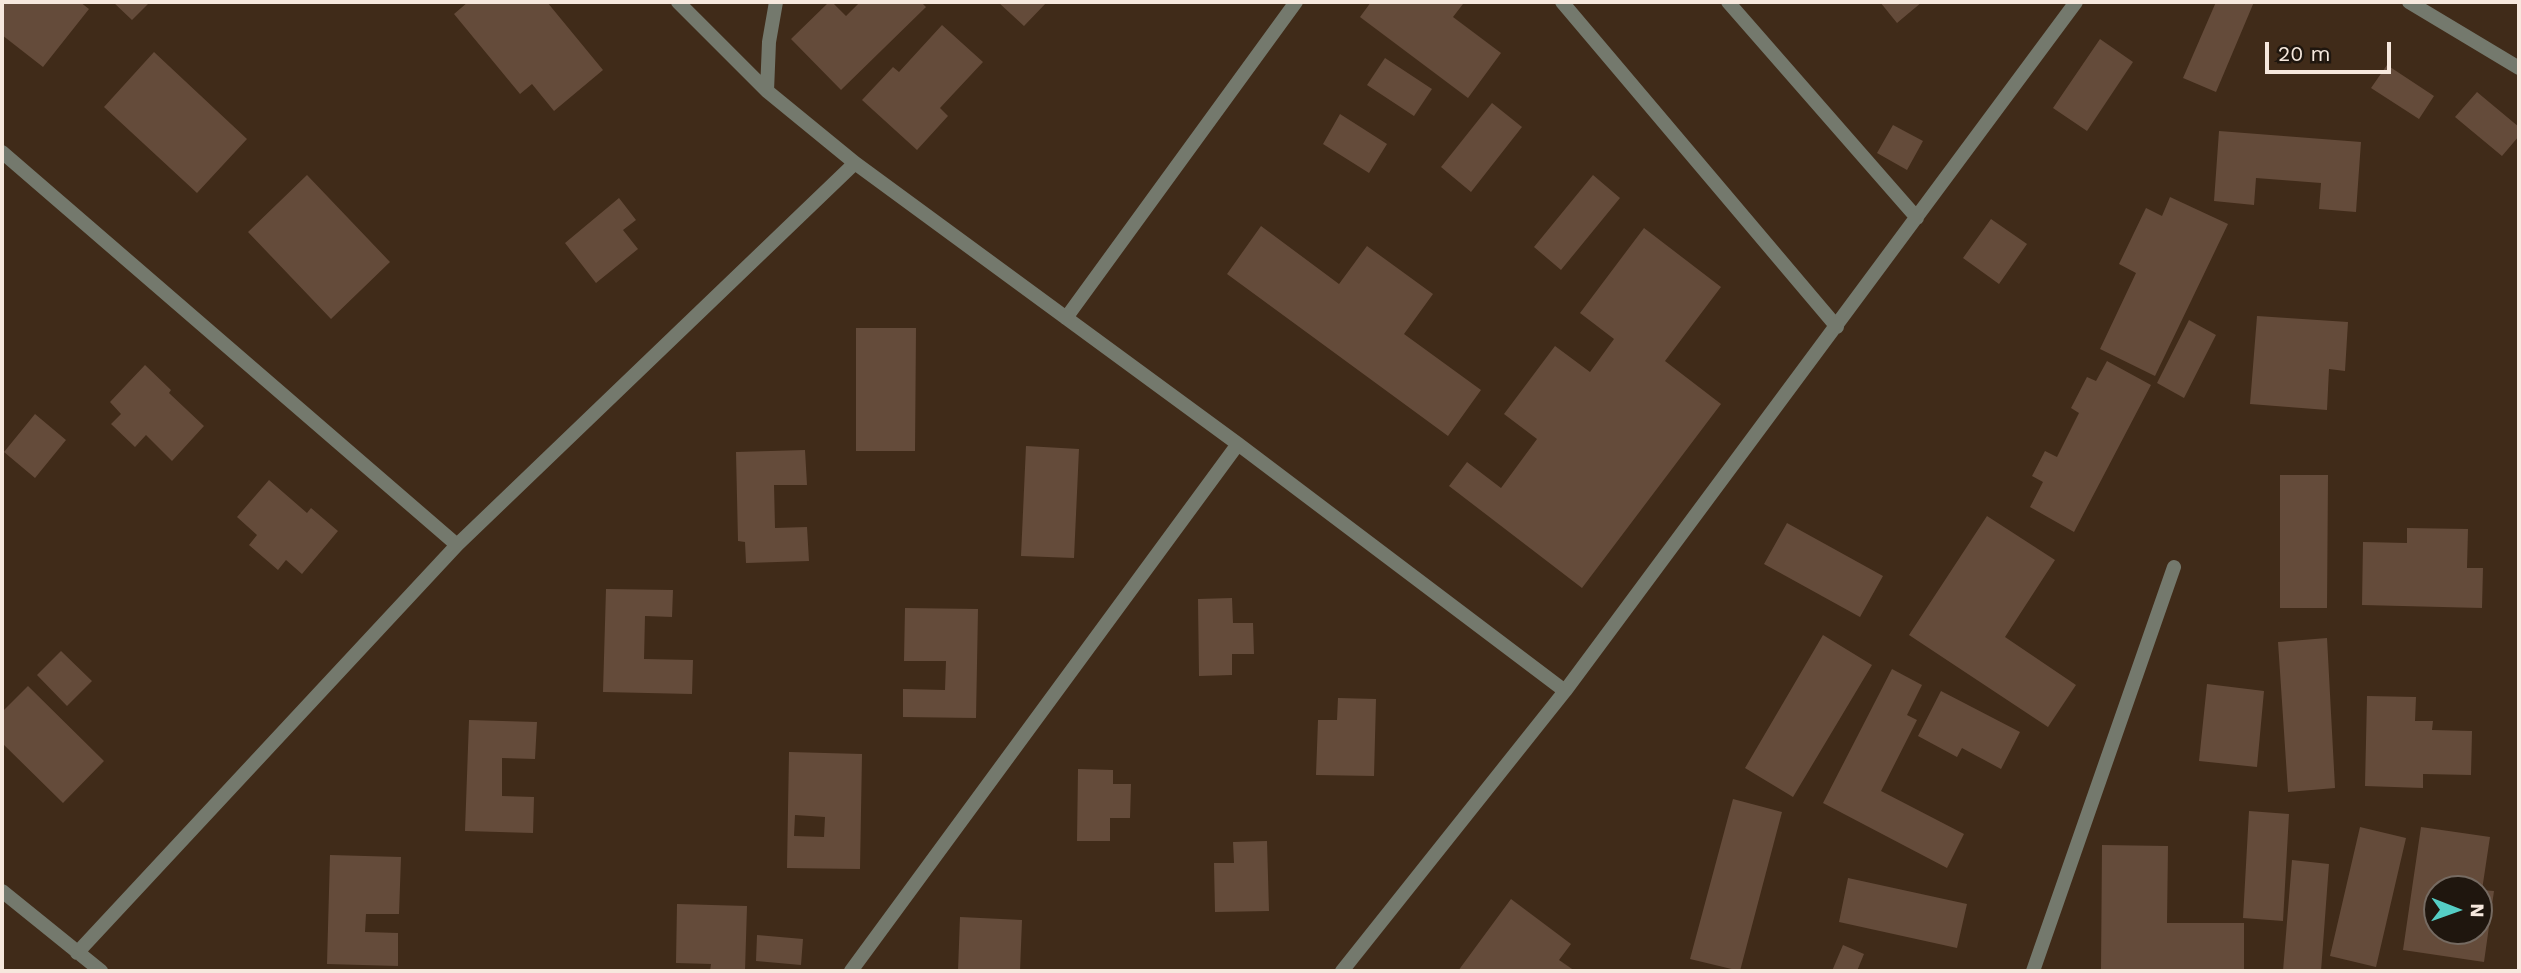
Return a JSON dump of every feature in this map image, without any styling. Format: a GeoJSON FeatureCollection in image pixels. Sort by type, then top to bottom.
{"type":"FeatureCollection","features":[{"type":"Feature","properties":{"kind":"street"},"geometry":{"type":"LineString","coordinates":[[678,2],[767,91],[855,163],[1238,444],[1565,691]]}},
{"type":"Feature","properties":{"kind":"street"},"geometry":{"type":"LineString","coordinates":[[767,91],[769,42],[776,2]]}},
{"type":"Feature","properties":{"kind":"street"},"geometry":{"type":"LineString","coordinates":[[1066,318],[1296,2]]}},
{"type":"Feature","properties":{"kind":"street"},"geometry":{"type":"LineString","coordinates":[[1562,2],[1836,327]]}},
{"type":"Feature","properties":{"kind":"street"},"geometry":{"type":"LineString","coordinates":[[1728,2],[1917,218]]}},
{"type":"Feature","properties":{"kind":"street"},"geometry":{"type":"LineString","coordinates":[[1342,971],[1565,691],[2077,2]]}},
{"type":"Feature","properties":{"kind":"street"},"geometry":{"type":"LineString","coordinates":[[2409,2],[2519,68]]}},
{"type":"Feature","properties":{"kind":"street"},"geometry":{"type":"LineString","coordinates":[[2,152],[457,545]]}},
{"type":"Feature","properties":{"kind":"street"},"geometry":{"type":"LineString","coordinates":[[77,953],[457,545],[855,163]]}},
{"type":"Feature","properties":{"kind":"street"},"geometry":{"type":"LineString","coordinates":[[851,971],[1238,444]]}},
{"type":"Feature","properties":{"kind":"street"},"geometry":{"type":"LineString","coordinates":[[2033,971],[2175,567]]}},
{"type":"Feature","properties":{"kind":"street"},"geometry":{"type":"LineString","coordinates":[[2,891],[101,971]]}},
{"type":"Feature","properties":{"kind":"building"},"geometry":{"type":"Polygon","coordinates":[[[2,2],[80,2],[89,9],[43,67],[2,35],[2,2]]]}},
{"type":"Feature","properties":{"kind":"building"},"geometry":{"type":"Polygon","coordinates":[[[113,2],[150,2],[132,20],[113,2]]]}},
{"type":"Feature","properties":{"kind":"building"},"geometry":{"type":"Polygon","coordinates":[[[468,2],[547,2],[603,70],[554,111],[532,84],[520,94],[454,14],[468,2]]]}},
{"type":"Feature","properties":{"kind":"building"},"geometry":{"type":"Polygon","coordinates":[[[829,2],[846,16],[860,2],[921,2],[926,7],[841,90],[791,39],[829,2]]]}},
{"type":"Feature","properties":{"kind":"building"},"geometry":{"type":"Polygon","coordinates":[[[998,2],[1047,2],[1024,26],[998,2]]]}},
{"type":"Feature","properties":{"kind":"building"},"geometry":{"type":"Polygon","coordinates":[[[1371,2],[1460,2],[1463,4],[1453,17],[1501,53],[1468,98],[1360,17],[1371,2]]]}},
{"type":"Feature","properties":{"kind":"building"},"geometry":{"type":"Polygon","coordinates":[[[1880,2],[1922,2],[1897,23],[1880,2]]]}},
{"type":"Feature","properties":{"kind":"building"},"geometry":{"type":"Polygon","coordinates":[[[2216,2],[2254,2],[2216,92],[2183,78],[2216,2]]]}},
{"type":"Feature","properties":{"kind":"building"},"geometry":{"type":"Polygon","coordinates":[[[942,25],[983,62],[940,108],[948,116],[917,150],[862,100],[893,67],[899,72],[942,25]]]}},
{"type":"Feature","properties":{"kind":"building"},"geometry":{"type":"Polygon","coordinates":[[[2100,39],[2133,62],[2087,131],[2053,108],[2100,39]]]}},
{"type":"Feature","properties":{"kind":"building"},"geometry":{"type":"Polygon","coordinates":[[[154,52],[247,139],[197,193],[104,107],[154,52]]]}},
{"type":"Feature","properties":{"kind":"building"},"geometry":{"type":"Polygon","coordinates":[[[1385,58],[1432,89],[1414,116],[1367,85],[1385,58]]]}},
{"type":"Feature","properties":{"kind":"building"},"geometry":{"type":"Polygon","coordinates":[[[2387,65],[2434,96],[2419,119],[2371,88],[2387,65]]]}},
{"type":"Feature","properties":{"kind":"building"},"geometry":{"type":"Polygon","coordinates":[[[2477,92],[2519,127],[2519,136],[2502,156],[2455,117],[2477,92]]]}},
{"type":"Feature","properties":{"kind":"building"},"geometry":{"type":"Polygon","coordinates":[[[1492,103],[1522,127],[1471,192],[1441,167],[1492,103]]]}},
{"type":"Feature","properties":{"kind":"building"},"geometry":{"type":"Polygon","coordinates":[[[1340,114],[1387,144],[1369,173],[1323,144],[1340,114]]]}},
{"type":"Feature","properties":{"kind":"building"},"geometry":{"type":"Polygon","coordinates":[[[1893,125],[1923,141],[1907,170],[1877,153],[1893,125]]]}},
{"type":"Feature","properties":{"kind":"building"},"geometry":{"type":"Polygon","coordinates":[[[2219,131],[2361,142],[2356,212],[2319,209],[2321,183],[2256,178],[2254,205],[2214,201],[2219,131]]]}},
{"type":"Feature","properties":{"kind":"building"},"geometry":{"type":"Polygon","coordinates":[[[307,175],[390,262],[331,319],[248,232],[307,175]]]}},
{"type":"Feature","properties":{"kind":"building"},"geometry":{"type":"Polygon","coordinates":[[[1593,175],[1620,198],[1561,270],[1534,247],[1593,175]]]}},
{"type":"Feature","properties":{"kind":"building"},"geometry":{"type":"Polygon","coordinates":[[[2170,197],[2228,224],[2155,376],[2100,349],[2136,273],[2119,264],[2146,208],[2162,216],[2170,197]]]}},
{"type":"Feature","properties":{"kind":"building"},"geometry":{"type":"Polygon","coordinates":[[[619,198],[636,220],[623,230],[638,249],[596,283],[565,243],[619,198]]]}},
{"type":"Feature","properties":{"kind":"building"},"geometry":{"type":"Polygon","coordinates":[[[1991,219],[2027,244],[1999,284],[1963,258],[1991,219]]]}},
{"type":"Feature","properties":{"kind":"building"},"geometry":{"type":"Polygon","coordinates":[[[1261,226],[1339,284],[1367,246],[1433,294],[1404,334],[1481,390],[1448,436],[1227,274],[1261,226]]]}},
{"type":"Feature","properties":{"kind":"building"},"geometry":{"type":"Polygon","coordinates":[[[1644,228],[1721,287],[1665,361],[1721,404],[1582,588],[1449,486],[1467,462],[1501,488],[1537,439],[1504,414],[1555,346],[1590,372],[1614,339],[1580,313],[1644,228]]]}},
{"type":"Feature","properties":{"kind":"building"},"geometry":{"type":"Polygon","coordinates":[[[2257,316],[2348,322],[2345,371],[2329,369],[2327,410],[2250,404],[2257,316]]]}},
{"type":"Feature","properties":{"kind":"building"},"geometry":{"type":"Polygon","coordinates":[[[2189,320],[2216,335],[2184,398],[2157,383],[2189,320]]]}},
{"type":"Feature","properties":{"kind":"building"},"geometry":{"type":"Polygon","coordinates":[[[856,328],[916,328],[915,451],[856,451],[856,328]]]}},
{"type":"Feature","properties":{"kind":"building"},"geometry":{"type":"Polygon","coordinates":[[[2107,361],[2151,385],[2074,532],[2030,507],[2043,482],[2032,476],[2045,451],[2057,457],[2079,413],[2071,408],[2087,377],[2096,381],[2107,361]]]}},
{"type":"Feature","properties":{"kind":"building"},"geometry":{"type":"Polygon","coordinates":[[[145,365],[171,390],[169,393],[204,426],[172,461],[146,435],[135,447],[111,424],[121,414],[110,402],[145,365]]]}},
{"type":"Feature","properties":{"kind":"building"},"geometry":{"type":"Polygon","coordinates":[[[35,414],[66,440],[35,478],[4,452],[35,414]]]}},
{"type":"Feature","properties":{"kind":"building"},"geometry":{"type":"Polygon","coordinates":[[[1026,446],[1079,449],[1074,558],[1021,556],[1026,446]]]}},
{"type":"Feature","properties":{"kind":"building"},"geometry":{"type":"Polygon","coordinates":[[[805,450],[807,485],[774,485],[775,528],[807,527],[809,561],[746,563],[745,542],[738,541],[736,452],[805,450]]]}},
{"type":"Feature","properties":{"kind":"building"},"geometry":{"type":"Polygon","coordinates":[[[2280,475],[2328,475],[2327,608],[2280,608],[2280,475]]]}},
{"type":"Feature","properties":{"kind":"building"},"geometry":{"type":"Polygon","coordinates":[[[269,480],[307,513],[311,508],[338,531],[302,574],[286,560],[278,570],[249,545],[257,535],[237,517],[269,480]]]}},
{"type":"Feature","properties":{"kind":"building"},"geometry":{"type":"Polygon","coordinates":[[[1987,516],[2055,560],[2005,637],[2076,685],[2048,727],[1909,635],[1987,516]]]}},
{"type":"Feature","properties":{"kind":"building"},"geometry":{"type":"Polygon","coordinates":[[[1787,523],[1883,576],[1860,617],[1764,564],[1787,523]]]}},
{"type":"Feature","properties":{"kind":"building"},"geometry":{"type":"Polygon","coordinates":[[[2407,528],[2468,529],[2467,568],[2483,568],[2482,608],[2362,605],[2363,542],[2407,543],[2407,528]]]}},
{"type":"Feature","properties":{"kind":"building"},"geometry":{"type":"Polygon","coordinates":[[[606,589],[673,590],[672,617],[645,616],[644,659],[693,660],[692,694],[603,692],[606,589]]]}},
{"type":"Feature","properties":{"kind":"building"},"geometry":{"type":"Polygon","coordinates":[[[1232,598],[1233,623],[1253,623],[1254,654],[1232,654],[1232,675],[1199,676],[1198,599],[1232,598]]]}},
{"type":"Feature","properties":{"kind":"building"},"geometry":{"type":"Polygon","coordinates":[[[905,608],[978,609],[976,718],[903,717],[903,689],[945,690],[946,661],[904,661],[905,608]]]}},
{"type":"Feature","properties":{"kind":"building"},"geometry":{"type":"Polygon","coordinates":[[[1823,635],[1872,665],[1793,797],[1745,768],[1823,635]]]}},
{"type":"Feature","properties":{"kind":"building"},"geometry":{"type":"Polygon","coordinates":[[[2327,638],[2335,788],[2288,792],[2278,642],[2327,638]]]}},
{"type":"Feature","properties":{"kind":"building"},"geometry":{"type":"Polygon","coordinates":[[[61,651],[92,681],[67,706],[37,675],[61,651]]]}},
{"type":"Feature","properties":{"kind":"building"},"geometry":{"type":"Polygon","coordinates":[[[1892,669],[1922,685],[1907,715],[1917,720],[1881,791],[1964,834],[1947,868],[1823,803],[1892,669]]]}},
{"type":"Feature","properties":{"kind":"building"},"geometry":{"type":"Polygon","coordinates":[[[2207,684],[2264,691],[2257,767],[2199,761],[2207,684]]]}},
{"type":"Feature","properties":{"kind":"building"},"geometry":{"type":"Polygon","coordinates":[[[28,686],[104,761],[63,803],[2,743],[2,712],[28,686]]]}},
{"type":"Feature","properties":{"kind":"building"},"geometry":{"type":"Polygon","coordinates":[[[1941,691],[2020,732],[2001,769],[1962,748],[1957,757],[1918,736],[1941,691]]]}},
{"type":"Feature","properties":{"kind":"building"},"geometry":{"type":"Polygon","coordinates":[[[2367,696],[2416,697],[2415,721],[2433,721],[2432,730],[2472,731],[2471,775],[2423,774],[2423,788],[2365,786],[2367,696]]]}},
{"type":"Feature","properties":{"kind":"building"},"geometry":{"type":"Polygon","coordinates":[[[1338,698],[1376,699],[1374,776],[1316,775],[1318,720],[1337,720],[1338,698]]]}},
{"type":"Feature","properties":{"kind":"building"},"geometry":{"type":"Polygon","coordinates":[[[469,720],[537,722],[535,759],[502,758],[502,796],[534,797],[533,833],[465,831],[469,720]]]}},
{"type":"Feature","properties":{"kind":"building"},"geometry":{"type":"Polygon","coordinates":[[[789,752],[862,754],[860,869],[787,868],[789,752]],[[795,815],[794,836],[824,837],[825,817],[795,815]]]}},
{"type":"Feature","properties":{"kind":"building"},"geometry":{"type":"Polygon","coordinates":[[[1078,769],[1113,770],[1113,784],[1131,784],[1130,818],[1110,818],[1110,841],[1077,841],[1078,769]]]}},
{"type":"Feature","properties":{"kind":"building"},"geometry":{"type":"Polygon","coordinates":[[[1733,799],[1782,812],[1740,971],[1690,959],[1733,799]]]}},
{"type":"Feature","properties":{"kind":"building"},"geometry":{"type":"Polygon","coordinates":[[[2249,811],[2289,814],[2283,921],[2243,918],[2249,811]]]}},
{"type":"Feature","properties":{"kind":"building"},"geometry":{"type":"Polygon","coordinates":[[[2360,827],[2406,838],[2376,967],[2330,956],[2360,827]]]}},
{"type":"Feature","properties":{"kind":"building"},"geometry":{"type":"Polygon","coordinates":[[[2421,827],[2490,837],[2484,875],[2423,875],[2423,945],[2486,945],[2484,962],[2403,950],[2421,827]]]}},
{"type":"Feature","properties":{"kind":"building"},"geometry":{"type":"Polygon","coordinates":[[[1267,841],[1269,911],[1215,912],[1214,863],[1234,863],[1233,842],[1267,841]]]}},
{"type":"Feature","properties":{"kind":"building"},"geometry":{"type":"Polygon","coordinates":[[[2102,845],[2168,846],[2167,923],[2244,923],[2244,971],[2101,971],[2102,845]]]}},
{"type":"Feature","properties":{"kind":"building"},"geometry":{"type":"Polygon","coordinates":[[[330,855],[401,857],[399,914],[366,914],[365,932],[398,933],[398,966],[327,964],[330,855]]]}},
{"type":"Feature","properties":{"kind":"building"},"geometry":{"type":"Polygon","coordinates":[[[2292,860],[2329,864],[2321,971],[2283,971],[2292,860]]]}},
{"type":"Feature","properties":{"kind":"building"},"geometry":{"type":"Polygon","coordinates":[[[1848,878],[1967,904],[1957,948],[1839,922],[1848,878]]]}},
{"type":"Feature","properties":{"kind":"building"},"geometry":{"type":"Polygon","coordinates":[[[1511,899],[1571,944],[1559,960],[1575,971],[1458,971],[1511,899]]]}},
{"type":"Feature","properties":{"kind":"building"},"geometry":{"type":"Polygon","coordinates":[[[677,904],[747,906],[745,971],[710,971],[711,964],[676,963],[677,904]]]}},
{"type":"Feature","properties":{"kind":"building"},"geometry":{"type":"Polygon","coordinates":[[[960,917],[1022,920],[1020,971],[958,971],[960,917]]]}},
{"type":"Feature","properties":{"kind":"building"},"geometry":{"type":"Polygon","coordinates":[[[757,935],[803,939],[801,965],[756,961],[757,935]]]}},
{"type":"Feature","properties":{"kind":"building"},"geometry":{"type":"Polygon","coordinates":[[[1843,945],[1864,954],[1857,971],[1832,971],[1843,945]]]}}]}
